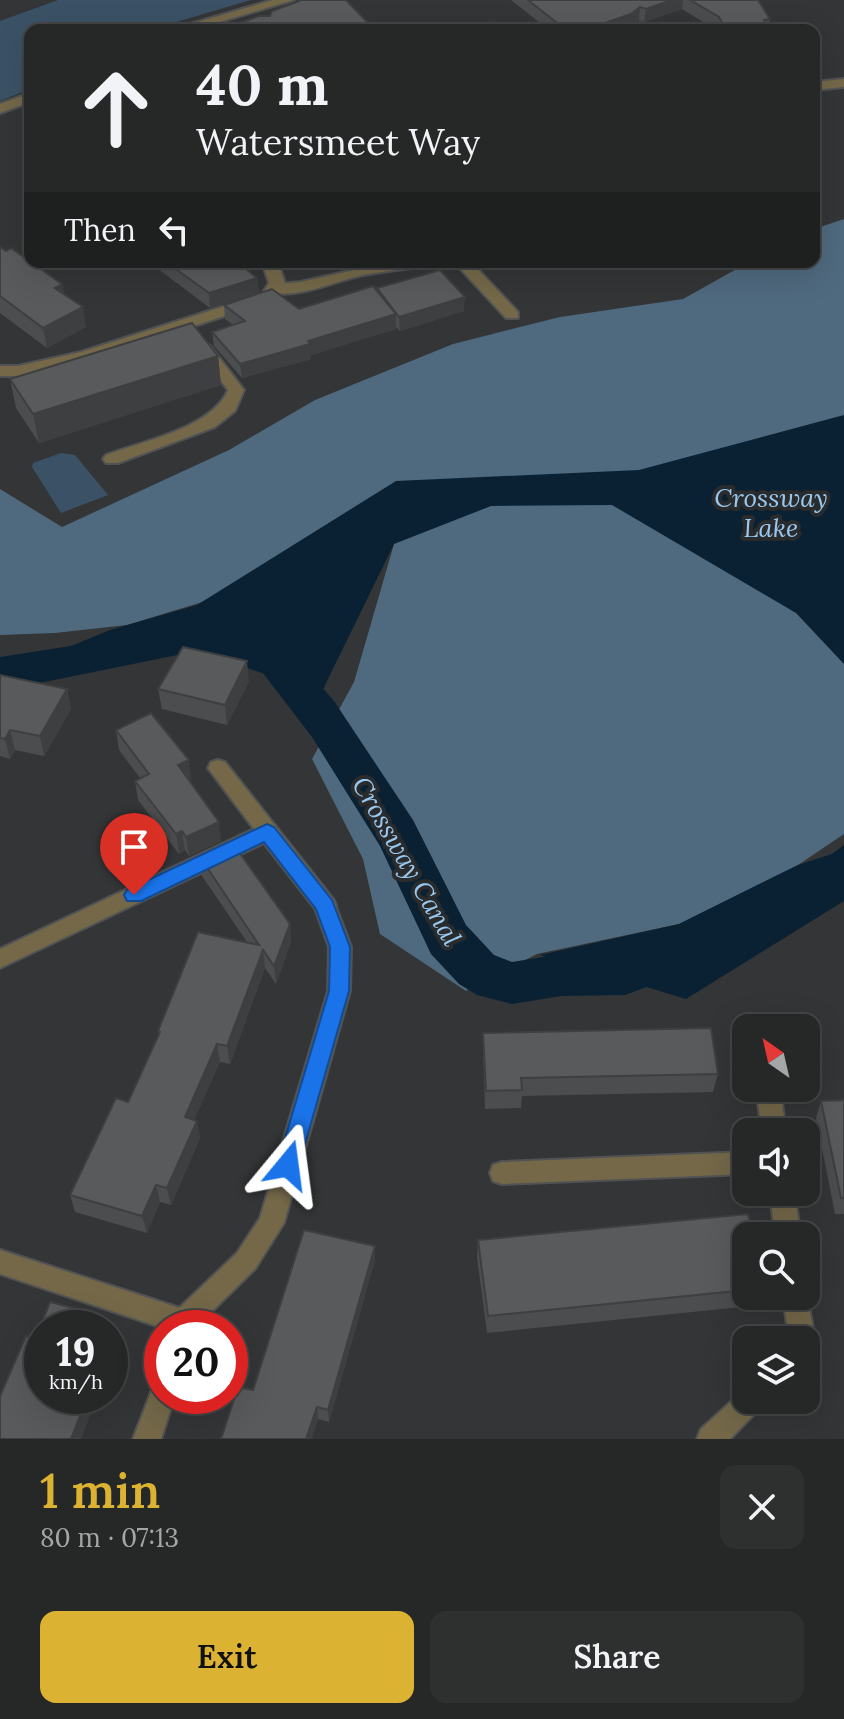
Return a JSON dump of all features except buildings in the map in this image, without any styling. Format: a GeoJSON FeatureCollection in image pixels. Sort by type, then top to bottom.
{"type":"FeatureCollection","features":[{"type":"Feature","properties":{"kind":"street"},"geometry":{"type":"LineString","coordinates":[[198,24],[288,0]]}},
{"type":"Feature","properties":{"kind":"street"},"geometry":{"type":"LineString","coordinates":[[243,11],[257,24]]}},
{"type":"Feature","properties":{"kind":"street"},"geometry":{"type":"LineString","coordinates":[[820,85],[844,83]]}},
{"type":"Feature","properties":{"kind":"street"},"geometry":{"type":"LineString","coordinates":[[0,109],[24,99]]}},
{"type":"Feature","properties":{"kind":"street"},"geometry":{"type":"LineString","coordinates":[[272,268],[276,289]]}},
{"type":"Feature","properties":{"kind":"street"},"geometry":{"type":"LineString","coordinates":[[0,371],[15,374],[49,367],[268,297],[276,289],[301,287],[381,268]]}},
{"type":"Feature","properties":{"kind":"street"},"geometry":{"type":"LineString","coordinates":[[468,268],[512,315]]}},
{"type":"Feature","properties":{"kind":"street"},"geometry":{"type":"LineString","coordinates":[[112,459],[209,423],[229,407],[236,390],[184,323]]}},
{"type":"Feature","properties":{"kind":"street"},"geometry":{"type":"LineString","coordinates":[[197,1310],[246,1261],[271,1223],[339,991],[340,947],[325,905],[218,768]]}},
{"type":"Feature","properties":{"kind":"street"},"geometry":{"type":"LineString","coordinates":[[0,959],[267,832]]}},
{"type":"Feature","properties":{"kind":"street"},"geometry":{"type":"LineString","coordinates":[[502,1173],[732,1164]]}},
{"type":"Feature","properties":{"kind":"street"},"geometry":{"type":"LineString","coordinates":[[0,1262],[144,1312]]}},
{"type":"Feature","properties":{"kind":"street"},"geometry":{"type":"LineString","coordinates":[[147,1439],[156,1414]]}},
{"type":"Feature","properties":{"kind":"street"},"geometry":{"type":"LineString","coordinates":[[711,1439],[736,1414]]}},
{"type":"Feature","properties":{"kind":"shaded area"},"geometry":{"type":"Polygon","coordinates":[[[58,0],[251,0],[169,24],[24,24],[24,91],[0,101],[0,21],[58,0]]]}},
{"type":"Feature","properties":{"kind":"shaded area"},"geometry":{"type":"Polygon","coordinates":[[[844,219],[844,834],[798,865],[679,924],[537,954],[466,991],[380,934],[363,859],[312,759],[354,682],[394,544],[127,625],[0,635],[0,489],[62,527],[229,450],[315,400],[453,344],[560,317],[683,299],[738,268],[820,268],[820,227],[844,219]]]}},
{"type":"Feature","properties":{"kind":"shaded area"},"geometry":{"type":"Polygon","coordinates":[[[61,453],[75,455],[108,495],[61,513],[32,467],[33,463],[61,453]]]}},
{"type":"Feature","properties":{"kind":"water","name":"Crossway Lake"},"geometry":{"type":"Polygon","coordinates":[[[844,415],[844,664],[796,613],[612,505],[491,506],[394,544],[307,722],[265,674],[197,651],[0,691],[0,657],[71,646],[110,630],[197,605],[396,481],[639,470],[844,415]]]}},
{"type":"Feature","properties":{"kind":"water"},"geometry":{"type":"Polygon","coordinates":[[[844,845],[844,901],[686,999],[540,955],[679,924],[798,865],[832,854],[844,845]]]}},
{"type":"Feature","properties":{"kind":"waterway","name":"Crossway Canal"},"geometry":{"type":"LineString","coordinates":[[277,664],[309,699],[397,833],[438,921],[461,956],[476,970],[495,980],[520,983],[561,975],[625,974],[667,959]]}},
{"type":"Feature","properties":{"kind":"route"},"geometry":{"type":"LineString","coordinates":[[134,895],[267,832],[325,905],[340,947],[339,991],[288,1165]]}}]}
